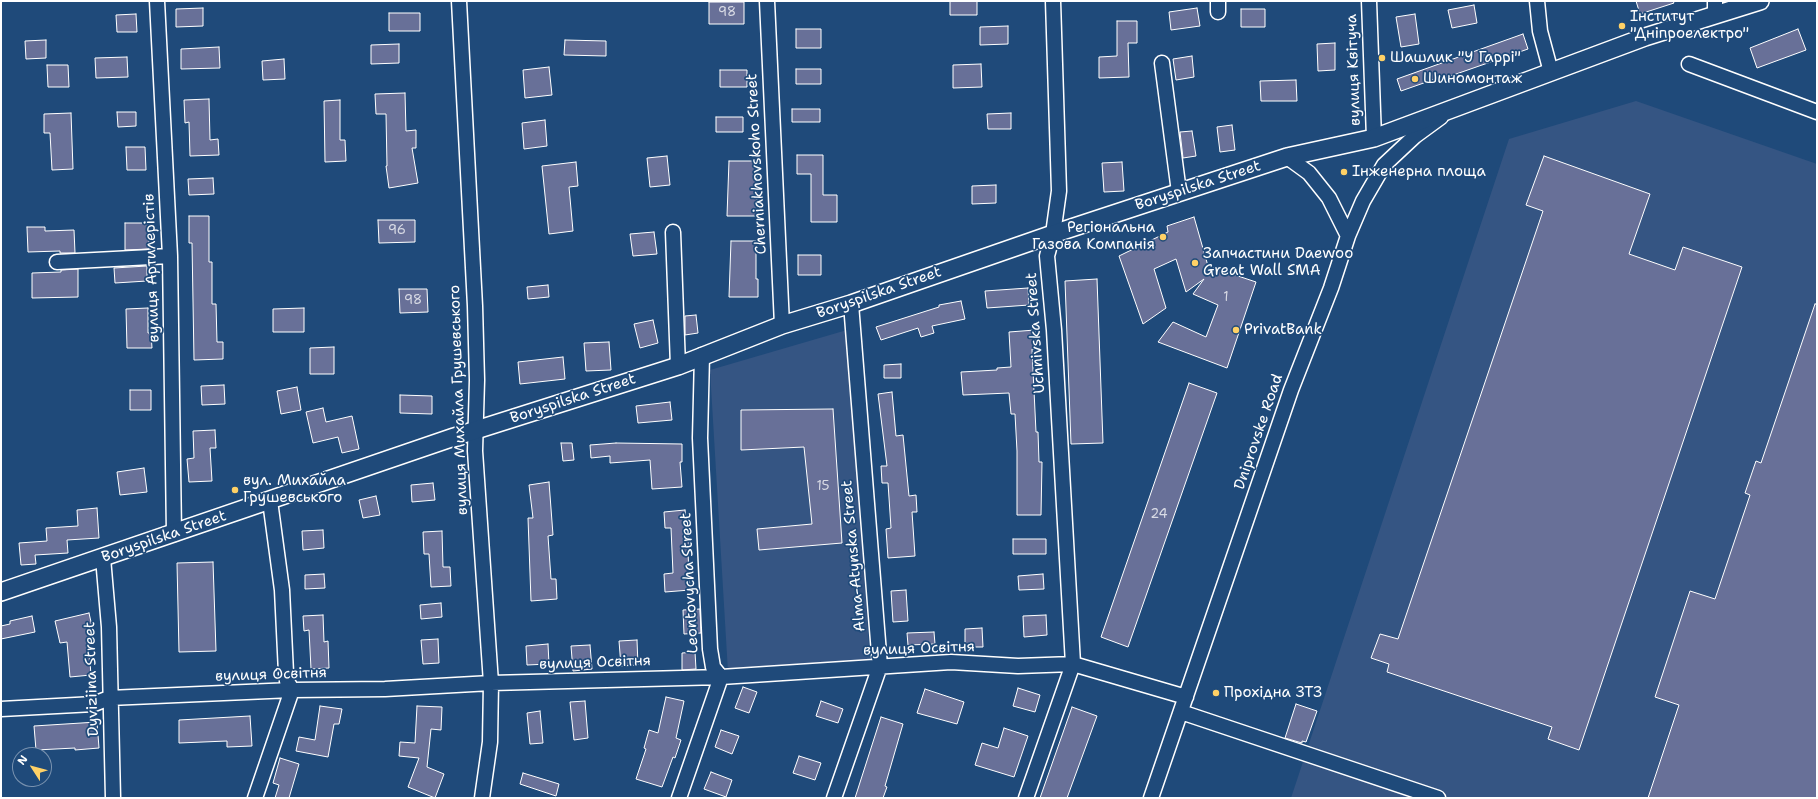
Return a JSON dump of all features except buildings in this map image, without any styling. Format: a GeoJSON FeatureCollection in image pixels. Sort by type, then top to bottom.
{"type":"FeatureCollection","features":[{"type":"Feature","properties":{"kind":"main road","name":"Boryspilska Street"},"geometry":{"type":"LineString","coordinates":[[1,592],[476,430],[678,366],[702,355],[782,325],[851,304],[1052,234],[1179,192],[1287,157],[1374,138],[1645,37],[1715,8],[1760,1]]}},
{"type":"Feature","properties":{"kind":"street","name":"вулиця Артилерістів"},"geometry":{"type":"LineString","coordinates":[[156,1],[170,256],[174,534]]}},
{"type":"Feature","properties":{"kind":"street","name":"вулиця Михайла Грушевського"},"geometry":{"type":"LineString","coordinates":[[459,1],[475,306],[477,380],[475,451],[491,683],[490,742],[482,798]]}},
{"type":"Feature","properties":{"kind":"street","name":"Cherniakhovskoho Street"},"geometry":{"type":"LineString","coordinates":[[768,1],[782,325]]}},
{"type":"Feature","properties":{"kind":"street","name":"Uchnivska Street"},"geometry":{"type":"LineString","coordinates":[[1052,1],[1059,191],[1052,234],[1046,256],[1054,330],[1073,664]]}},
{"type":"Feature","properties":{"kind":"street","name":"вулиця Квітуча"},"geometry":{"type":"LineString","coordinates":[[1369,1],[1374,138]]}},
{"type":"Feature","properties":{"kind":"street"},"geometry":{"type":"LineString","coordinates":[[1537,1],[1540,31],[1551,72]]}},
{"type":"Feature","properties":{"kind":"street"},"geometry":{"type":"LineString","coordinates":[[1162,63],[1179,192]]}},
{"type":"Feature","properties":{"kind":"street"},"geometry":{"type":"LineString","coordinates":[[1689,64],[1817,112]]}},
{"type":"Feature","properties":{"kind":"street","name":"Dniprovske Road"},"geometry":{"type":"LineString","coordinates":[[1151,798],[1292,390],[1331,288],[1348,236],[1363,201],[1384,165],[1415,136],[1450,109]]}},
{"type":"Feature","properties":{"kind":"street"},"geometry":{"type":"LineString","coordinates":[[1287,157],[1309,173],[1329,198],[1348,236]]}},
{"type":"Feature","properties":{"kind":"street"},"geometry":{"type":"LineString","coordinates":[[673,232],[678,366]]}},
{"type":"Feature","properties":{"kind":"street"},"geometry":{"type":"LineString","coordinates":[[57,262],[170,256]]}},
{"type":"Feature","properties":{"kind":"street","name":"Alma-Atynska Street"},"geometry":{"type":"LineString","coordinates":[[834,798],[880,666],[851,304]]}},
{"type":"Feature","properties":{"kind":"street","name":"Leontovycha Street"},"geometry":{"type":"LineString","coordinates":[[702,355],[700,438],[710,649],[713,667],[721,677]]}},
{"type":"Feature","properties":{"kind":"street"},"geometry":{"type":"LineString","coordinates":[[255,798],[292,690],[287,681],[286,673],[282,590],[270,501]]}},
{"type":"Feature","properties":{"kind":"street","name":"Dyviziina Street"},"geometry":{"type":"LineString","coordinates":[[103,558],[108,628],[113,798]]}},
{"type":"Feature","properties":{"kind":"street","name":"вулиця Освітня"},"geometry":{"type":"LineString","coordinates":[[1,709],[94,704],[110,698],[292,690],[386,689],[491,683],[721,677],[951,662],[1018,666],[1073,664],[1186,697]]}},
{"type":"Feature","properties":{"kind":"street"},"geometry":{"type":"LineString","coordinates":[[1026,798],[1073,664]]}},
{"type":"Feature","properties":{"kind":"street"},"geometry":{"type":"LineString","coordinates":[[679,798],[721,677]]}},
{"type":"Feature","properties":{"kind":"street"},"geometry":{"type":"LineString","coordinates":[[1181,712],[1438,798]]}},
{"type":"Feature","properties":{"kind":"shaded area"},"geometry":{"type":"Polygon","coordinates":[[[1636,101],[1817,164],[1817,798],[1291,798],[1509,139],[1636,101]]]}},
{"type":"Feature","properties":{"kind":"shaded area"},"geometry":{"type":"Polygon","coordinates":[[[847,330],[870,660],[728,672],[710,370],[847,330]]]}},
{"type":"Feature","properties":{"kind":"place","name":"Інститут \"Дніпроелектро\""},"geometry":{"type":"Point","coordinates":[1622,26]}},
{"type":"Feature","properties":{"kind":"place","name":"Шашлик \"У Гаррі\""},"geometry":{"type":"Point","coordinates":[1382,58]}},
{"type":"Feature","properties":{"kind":"place","name":"Шиномонтаж"},"geometry":{"type":"Point","coordinates":[1415,79]}},
{"type":"Feature","properties":{"kind":"place","name":"Інженерна площа"},"geometry":{"type":"Point","coordinates":[1344,172]}},
{"type":"Feature","properties":{"kind":"place","name":"Регіональна Газова Компанія"},"geometry":{"type":"Point","coordinates":[1163,237]}},
{"type":"Feature","properties":{"kind":"place","name":"Запчастини Daewoo Great Wall SMA"},"geometry":{"type":"Point","coordinates":[1195,263]}},
{"type":"Feature","properties":{"kind":"place","name":"PrivatBank"},"geometry":{"type":"Point","coordinates":[1236,330]}},
{"type":"Feature","properties":{"kind":"place","name":"вул. Михайла Грушевського"},"geometry":{"type":"Point","coordinates":[235,490]}},
{"type":"Feature","properties":{"kind":"place","name":"Прохідна ЗТЗ"},"geometry":{"type":"Point","coordinates":[1216,693]}}]}
